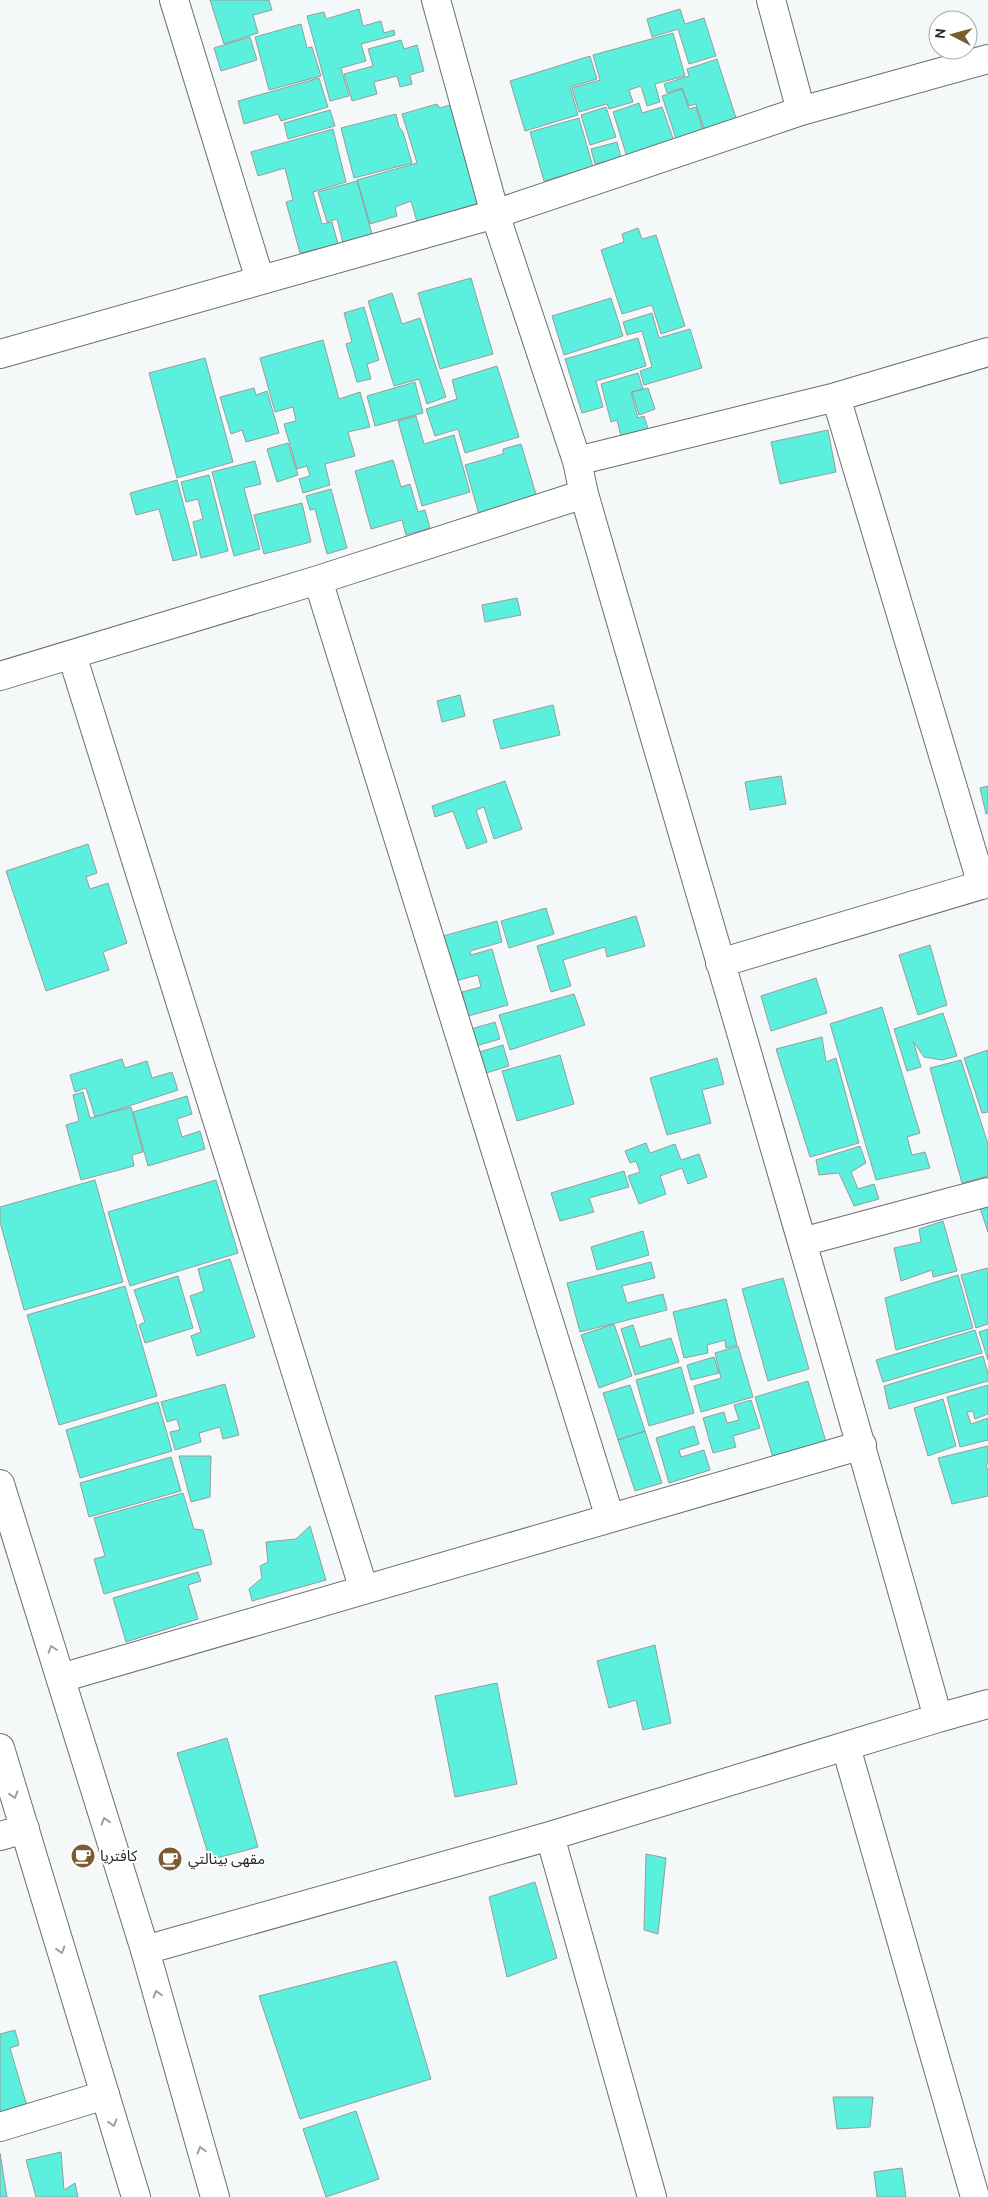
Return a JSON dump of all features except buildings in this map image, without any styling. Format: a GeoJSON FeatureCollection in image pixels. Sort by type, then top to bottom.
{"type":"FeatureCollection","features":[{"type":"Feature","properties":{"kind":"street"},"geometry":{"type":"LineString","coordinates":[[174,0],[260,280]]}},
{"type":"Feature","properties":{"kind":"street"},"geometry":{"type":"LineString","coordinates":[[436,0],[495,214],[576,461],[720,963],[862,1444],[938,1718]]}},
{"type":"Feature","properties":{"kind":"street"},"geometry":{"type":"LineString","coordinates":[[771,0],[801,111]]}},
{"type":"Feature","properties":{"kind":"street"},"geometry":{"type":"LineString","coordinates":[[0,354],[495,214],[801,111],[988,59]]}},
{"type":"Feature","properties":{"kind":"street"},"geometry":{"type":"LineString","coordinates":[[576,461],[836,397],[988,352]]}},
{"type":"Feature","properties":{"kind":"street"},"geometry":{"type":"LineString","coordinates":[[720,963],[985,884],[836,397]]}},
{"type":"Feature","properties":{"kind":"street"},"geometry":{"type":"LineString","coordinates":[[0,676],[318,580],[584,494]]}},
{"type":"Feature","properties":{"kind":"street"},"geometry":{"type":"LineString","coordinates":[[318,580],[610,1518]]}},
{"type":"Feature","properties":{"kind":"street"},"geometry":{"type":"LineString","coordinates":[[72,655],[364,1590]]}},
{"type":"Feature","properties":{"kind":"street"},"geometry":{"type":"LineString","coordinates":[[802,1242],[988,1192]]}},
{"type":"Feature","properties":{"kind":"street"},"geometry":{"type":"LineString","coordinates":[[61,1678],[862,1444]]}},
{"type":"Feature","properties":{"kind":"street"},"geometry":{"type":"LineString","coordinates":[[0,1484],[145,1950],[215,2197]]}},
{"type":"Feature","properties":{"kind":"street"},"geometry":{"type":"LineString","coordinates":[[145,1950],[550,1836],[988,1704]]}},
{"type":"Feature","properties":{"kind":"street"},"geometry":{"type":"LineString","coordinates":[[0,1748],[12,1832],[105,2095],[136,2197]]}},
{"type":"Feature","properties":{"kind":"street"},"geometry":{"type":"LineString","coordinates":[[846,1748],[975,2197]]}},
{"type":"Feature","properties":{"kind":"street"},"geometry":{"type":"LineString","coordinates":[[550,1836],[652,2197]]}},
{"type":"Feature","properties":{"kind":"street"},"geometry":{"type":"LineString","coordinates":[[0,2128],[105,2095]]}},
{"type":"Feature","properties":{"kind":"place","name":"كافتريا"},"geometry":{"type":"Point","coordinates":[83,1856]}},
{"type":"Feature","properties":{"kind":"place","name":"مقهى بينالتي"},"geometry":{"type":"Point","coordinates":[170,1859]}}]}
